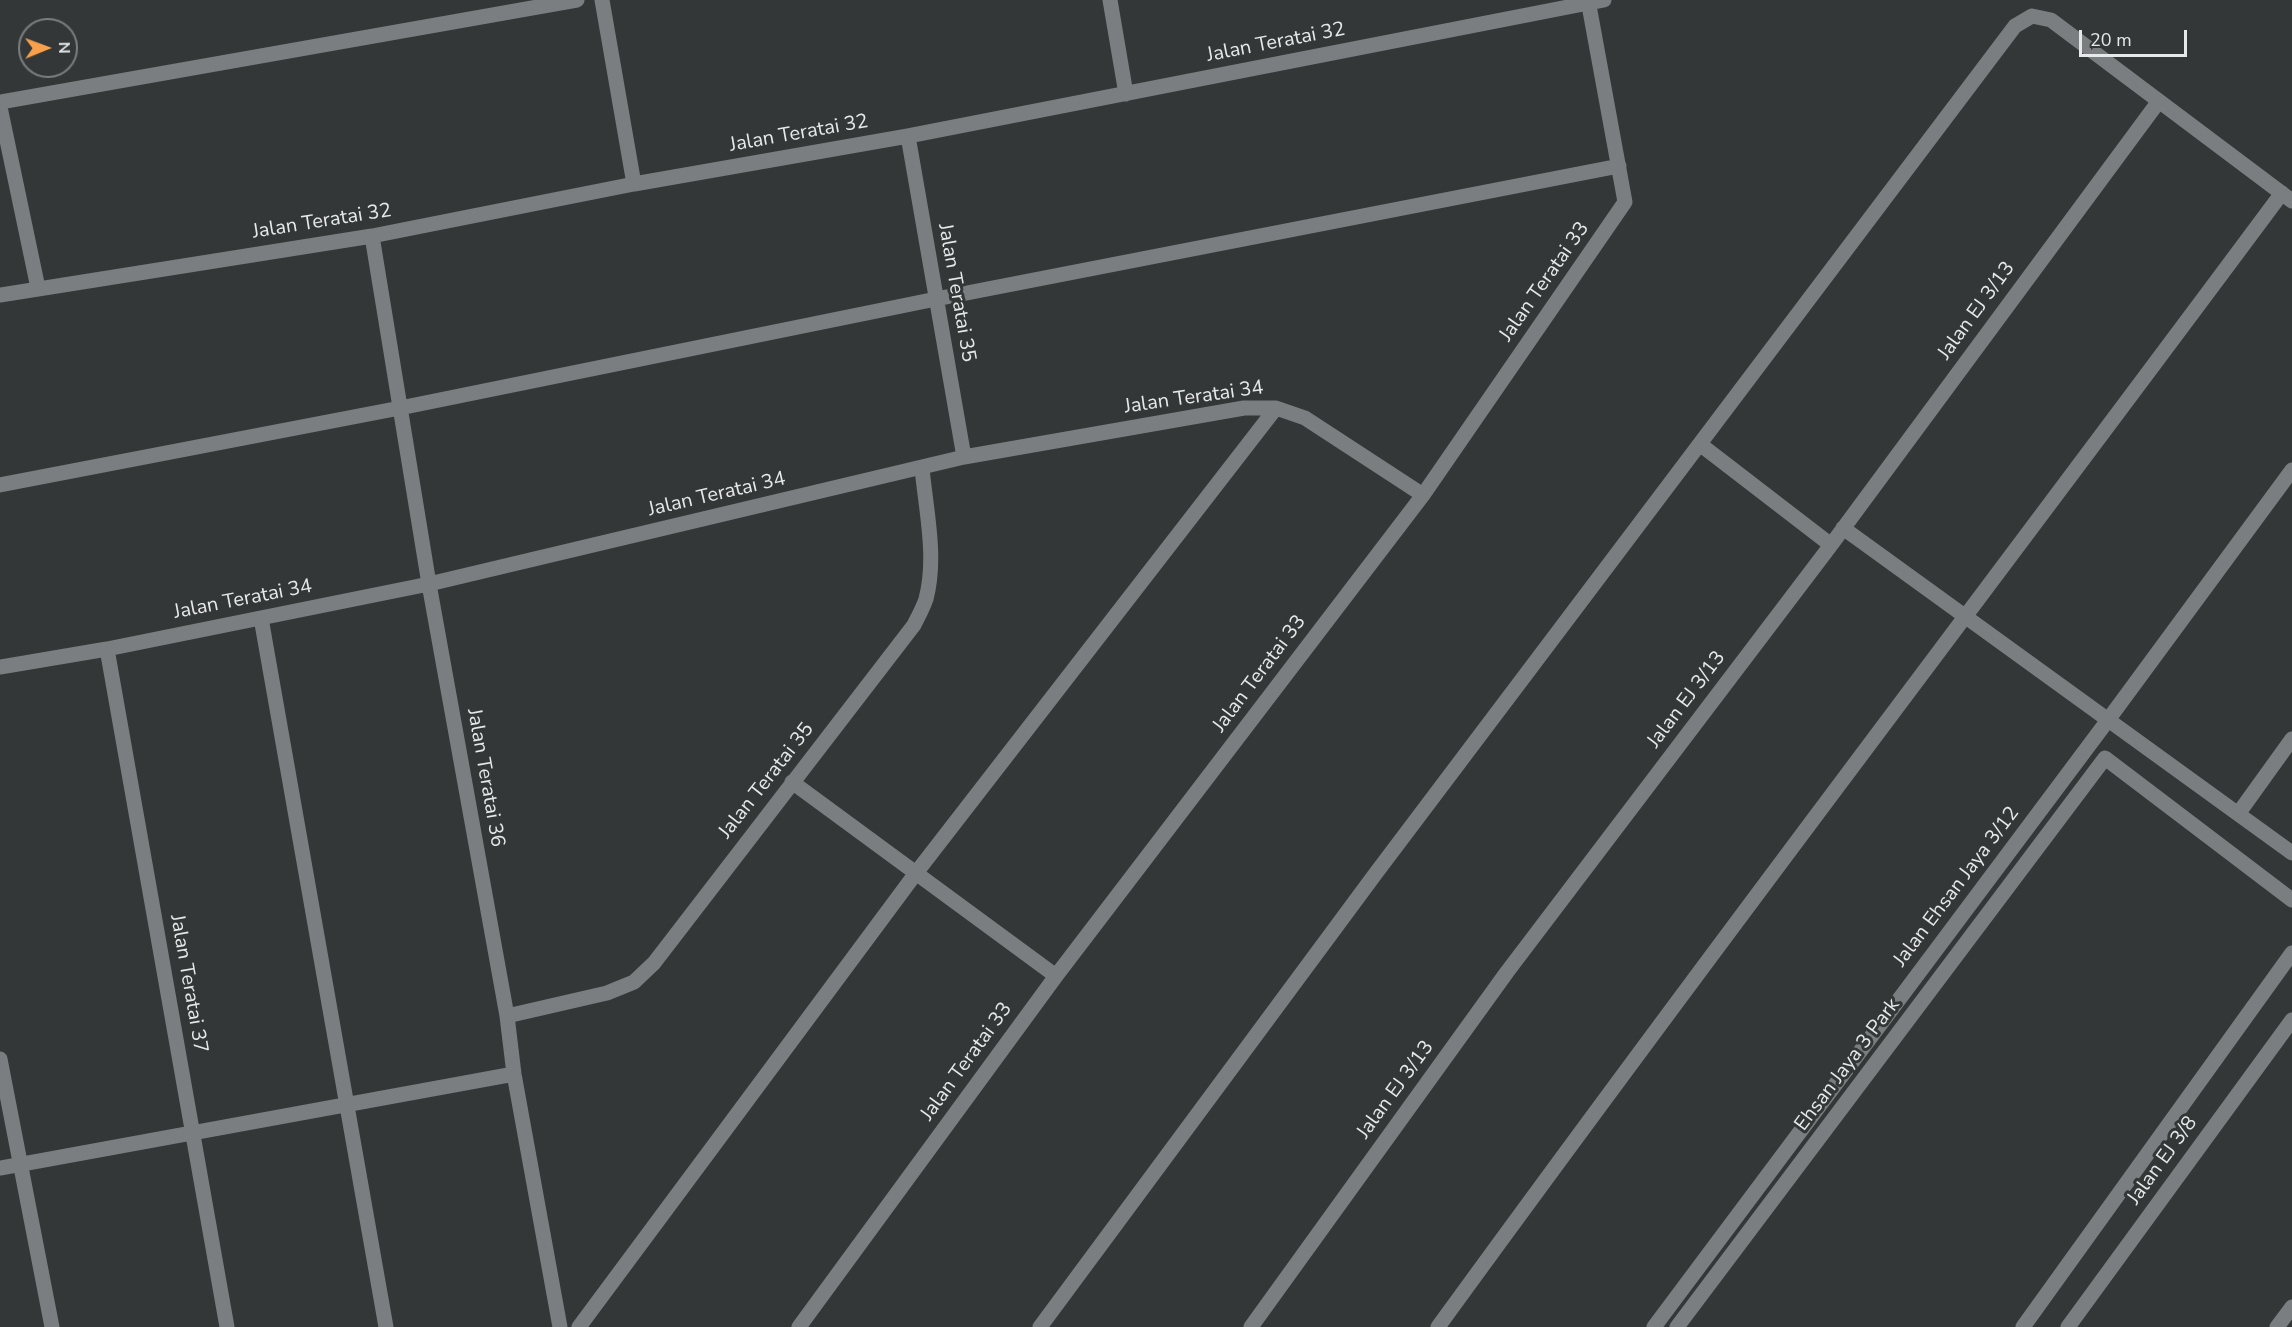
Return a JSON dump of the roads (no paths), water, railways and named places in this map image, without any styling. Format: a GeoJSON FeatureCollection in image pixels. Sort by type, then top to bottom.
{"type":"FeatureCollection","features":[{"type":"Feature","properties":{"kind":"street"},"geometry":{"type":"LineString","coordinates":[[0,102],[577,0]]}},
{"type":"Feature","properties":{"kind":"street"},"geometry":{"type":"LineString","coordinates":[[602,0],[634,184]]}},
{"type":"Feature","properties":{"kind":"street"},"geometry":{"type":"LineString","coordinates":[[1110,0],[1126,94]]}},
{"type":"Feature","properties":{"kind":"street","name":"Jalan Teratai 32"},"geometry":{"type":"LineString","coordinates":[[0,295],[372,236],[634,184],[908,136],[1594,1]]}},
{"type":"Feature","properties":{"kind":"street","name":"Jalan Teratai 33"},"geometry":{"type":"LineString","coordinates":[[799,1327],[1056,976],[1423,495],[1625,202],[1594,1]]}},
{"type":"Feature","properties":{"kind":"street"},"geometry":{"type":"LineString","coordinates":[[1040,1327],[1376,873],[2015,26],[2032,16],[2051,20],[2287,197],[1629,1064],[1438,1327]]}},
{"type":"Feature","properties":{"kind":"street","name":"Jalan EJ 3/13"},"geometry":{"type":"LineString","coordinates":[[1251,1327],[1507,972],[1831,545],[2159,101]]}},
{"type":"Feature","properties":{"kind":"street"},"geometry":{"type":"LineString","coordinates":[[0,107],[38,288]]}},
{"type":"Feature","properties":{"kind":"street","name":"Jalan Teratai 35"},"geometry":{"type":"LineString","coordinates":[[908,136],[964,458]]}},
{"type":"Feature","properties":{"kind":"street"},"geometry":{"type":"LineString","coordinates":[[0,485],[400,408],[936,298],[1619,166]]}},
{"type":"Feature","properties":{"kind":"street","name":"Jalan Teratai 36"},"geometry":{"type":"LineString","coordinates":[[372,236],[429,584],[507,1016],[514,1074],[560,1327]]}},
{"type":"Feature","properties":{"kind":"street","name":"Jalan Teratai 34"},"geometry":{"type":"LineString","coordinates":[[0,667],[107,649],[429,584],[964,458],[1244,408],[1276,408],[1305,418],[1423,495]]}},
{"type":"Feature","properties":{"kind":"street"},"geometry":{"type":"LineString","coordinates":[[579,1327],[916,873],[1276,408]]}},
{"type":"Feature","properties":{"kind":"street"},"geometry":{"type":"LineString","coordinates":[[1701,445],[1831,545]]}},
{"type":"Feature","properties":{"kind":"street","name":"Jalan Teratai 35"},"geometry":{"type":"LineString","coordinates":[[507,1016],[607,993],[634,982],[654,963],[914,625],[925,601],[930,577],[922,468]]}},
{"type":"Feature","properties":{"kind":"street","name":"Jalan Ehsan Jaya 3/12"},"geometry":{"type":"LineString","coordinates":[[1654,1327],[2109,720],[2292,470]]}},
{"type":"Feature","properties":{"kind":"street"},"geometry":{"type":"LineString","coordinates":[[1843,528],[2292,853]]}},
{"type":"Feature","properties":{"kind":"street"},"geometry":{"type":"LineString","coordinates":[[261,618],[386,1327]]}},
{"type":"Feature","properties":{"kind":"street","name":"Jalan Teratai 37"},"geometry":{"type":"LineString","coordinates":[[107,649],[227,1327]]}},
{"type":"Feature","properties":{"kind":"street"},"geometry":{"type":"LineString","coordinates":[[2238,814],[2292,739]]}},
{"type":"Feature","properties":{"kind":"street","name":"Ehsan Jaya 3 Park"},"geometry":{"type":"LineString","coordinates":[[1677,1327],[2105,758],[2292,900]]}},
{"type":"Feature","properties":{"kind":"street"},"geometry":{"type":"LineString","coordinates":[[792,782],[1056,976]]}},
{"type":"Feature","properties":{"kind":"street"},"geometry":{"type":"LineString","coordinates":[[2023,1327],[2292,953]]}},
{"type":"Feature","properties":{"kind":"street","name":"Jalan EJ 3/8"},"geometry":{"type":"LineString","coordinates":[[2068,1327],[2292,1020]]}},
{"type":"Feature","properties":{"kind":"street"},"geometry":{"type":"LineString","coordinates":[[0,1059],[52,1327]]}},
{"type":"Feature","properties":{"kind":"street"},"geometry":{"type":"LineString","coordinates":[[0,1168],[514,1074]]}},
{"type":"Feature","properties":{"kind":"street"},"geometry":{"type":"LineString","coordinates":[[2277,1327],[2292,1307]]}}]}
